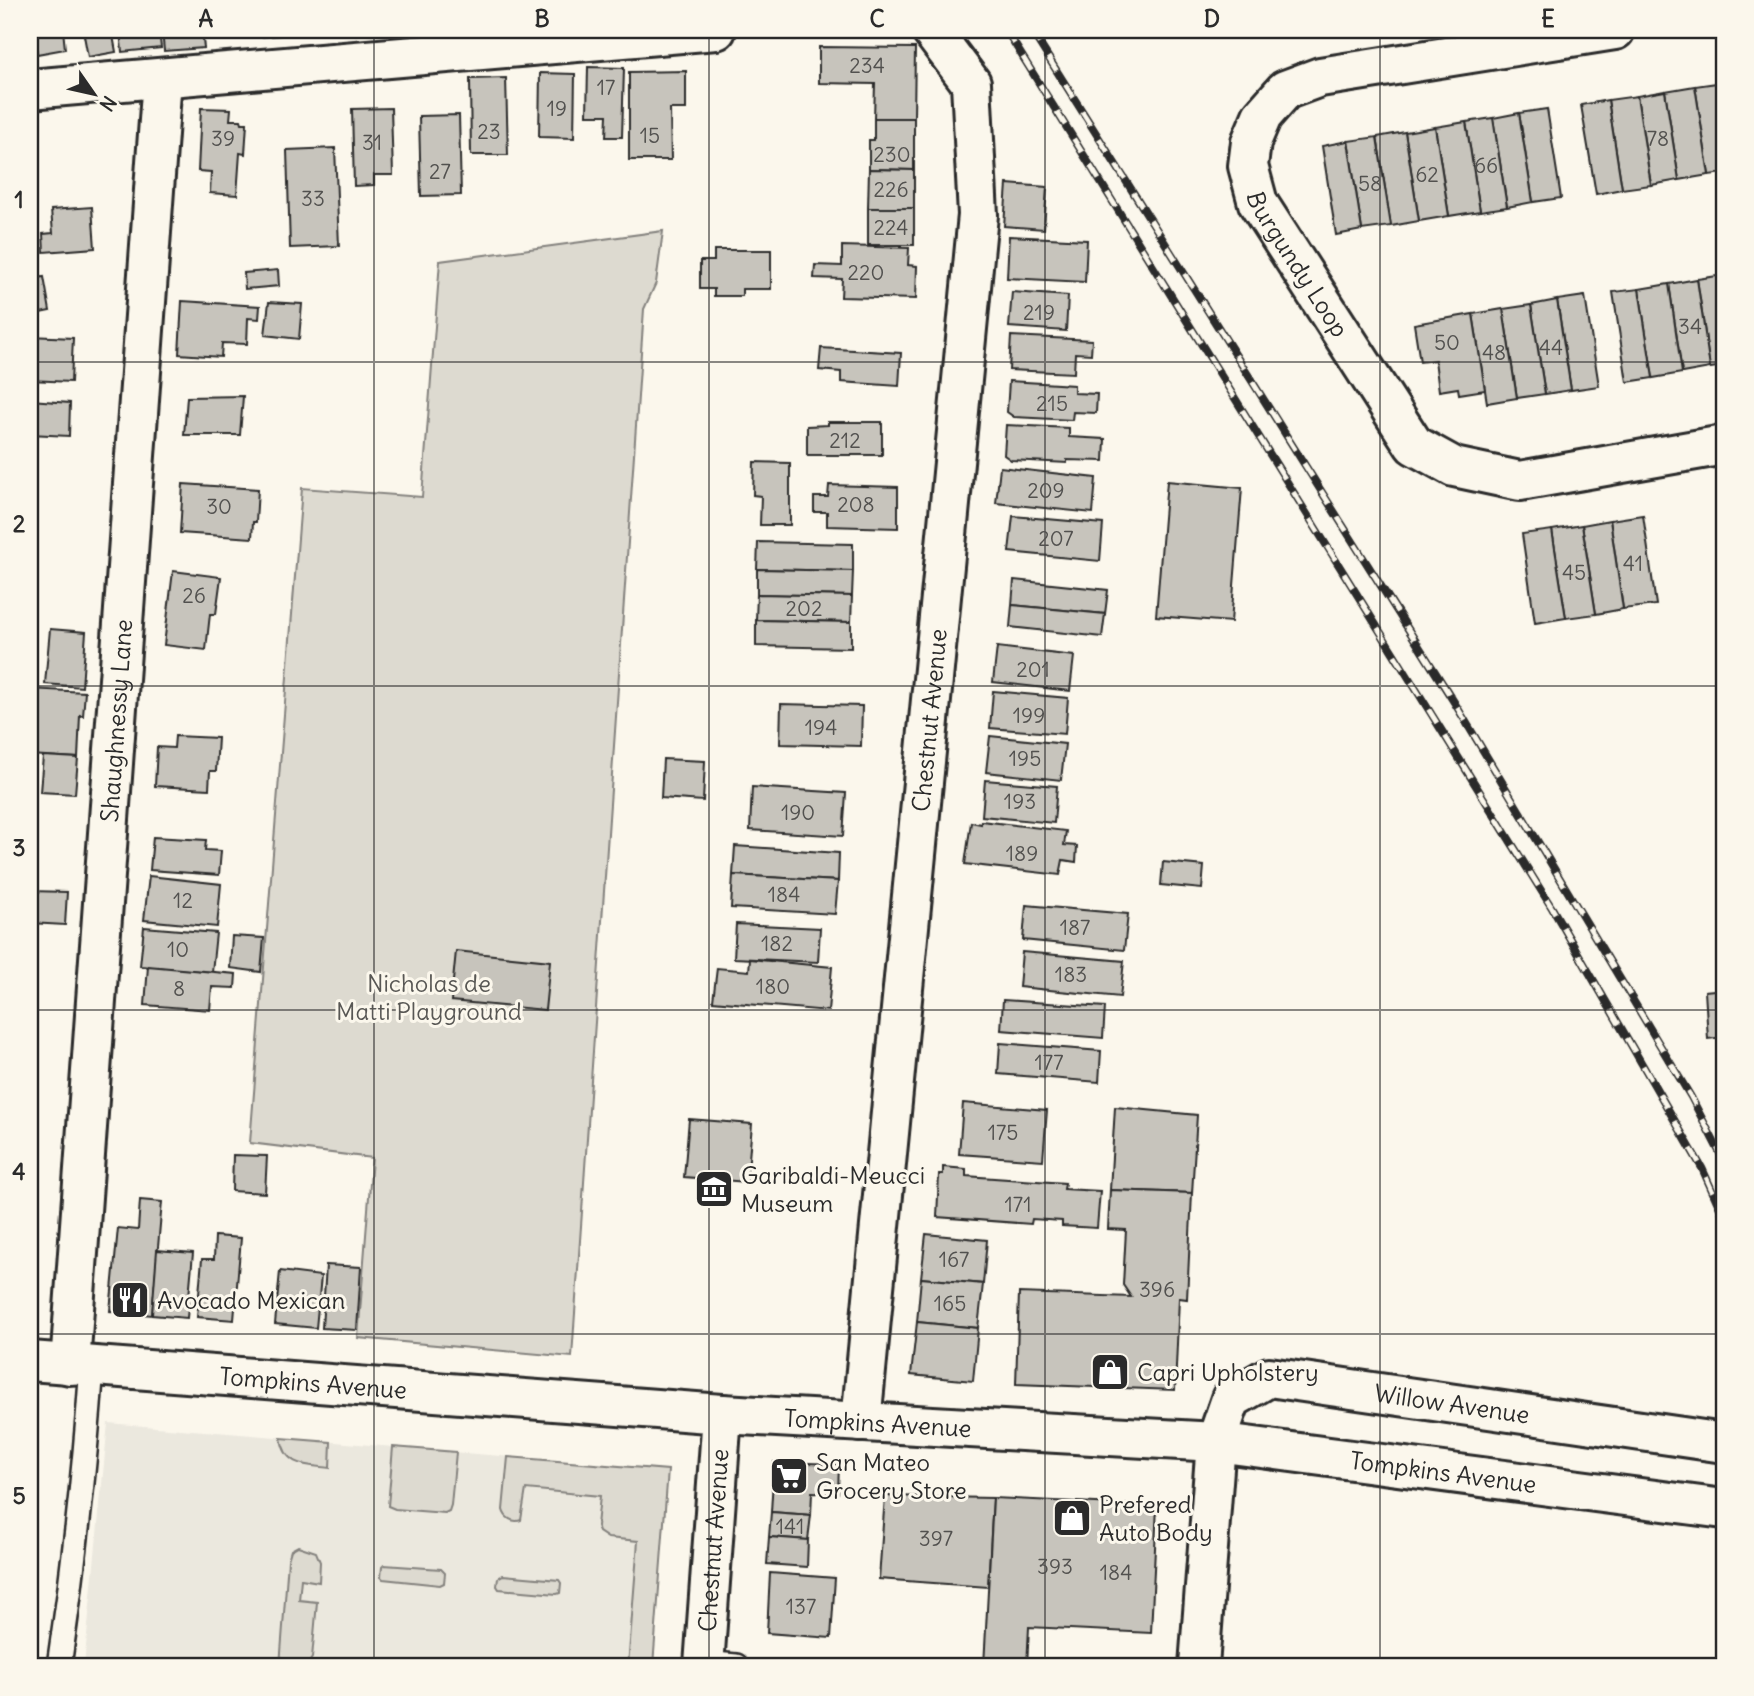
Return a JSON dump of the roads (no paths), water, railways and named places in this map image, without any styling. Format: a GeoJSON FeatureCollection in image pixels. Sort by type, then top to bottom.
{"type":"FeatureCollection","features":[{"type":"Feature","properties":{"kind":"street"},"geometry":{"type":"LineString","coordinates":[[30,89],[582,35],[716,30]]}},
{"type":"Feature","properties":{"kind":"street","name":"Chestnut Avenue"},"geometry":{"type":"LineString","coordinates":[[861,1422],[978,215],[971,83],[931,30]]}},
{"type":"Feature","properties":{"kind":"street","name":"Burgundy Loop"},"geometry":{"type":"LineString","coordinates":[[1615,30],[1308,81],[1285,90],[1262,116],[1251,142],[1248,166],[1258,203],[1414,445],[1454,467],[1520,481],[1724,445]]}},
{"type":"Feature","properties":{"kind":"street","name":"Shaughnessy Lane"},"geometry":{"type":"LineString","coordinates":[[81,1365],[162,78]]}},
{"type":"Feature","properties":{"kind":"street","name":"Tompkins Avenue"},"geometry":{"type":"LineString","coordinates":[[30,1362],[722,1414],[1216,1442],[1724,1509]]}},
{"type":"Feature","properties":{"kind":"street","name":"Willow Avenue"},"geometry":{"type":"LineString","coordinates":[[1199,1666],[1216,1442],[1231,1399],[1269,1377],[1724,1443]]}},
{"type":"Feature","properties":{"kind":"street","name":"Chestnut Avenue"},"geometry":{"type":"LineString","coordinates":[[715,1665],[722,1414]]}},
{"type":"Feature","properties":{"kind":"lane"},"geometry":{"type":"LineString","coordinates":[[59,1666],[88,1424],[81,1365]]}},
{"type":"Feature","properties":{"kind":"railway"},"geometry":{"type":"LineString","coordinates":[[1006,30],[1552,908],[1702,1168],[1724,1217]]}},
{"type":"Feature","properties":{"kind":"railway"},"geometry":{"type":"LineString","coordinates":[[1031,30],[1454,702],[1691,1097],[1724,1161]]}},
{"type":"Feature","properties":{"kind":"place","name":"Garibaldi-Meucci Museum"},"geometry":{"type":"Point","coordinates":[714,1189]}},
{"type":"Feature","properties":{"kind":"place","name":"Avocado Mexican"},"geometry":{"type":"Point","coordinates":[130,1300]}},
{"type":"Feature","properties":{"kind":"place","name":"Capri Upholstery"},"geometry":{"type":"Point","coordinates":[1110,1372]}},
{"type":"Feature","properties":{"kind":"place","name":"San Mateo Grocery Store"},"geometry":{"type":"Point","coordinates":[789,1476]}},
{"type":"Feature","properties":{"kind":"place","name":"Prefered Auto Body"},"geometry":{"type":"Point","coordinates":[1072,1518]}},
{"type":"Feature","properties":{"kind":"park label","name":"Nicholas de Matti Playground"},"geometry":{"type":"Point","coordinates":[429,997]}}]}
